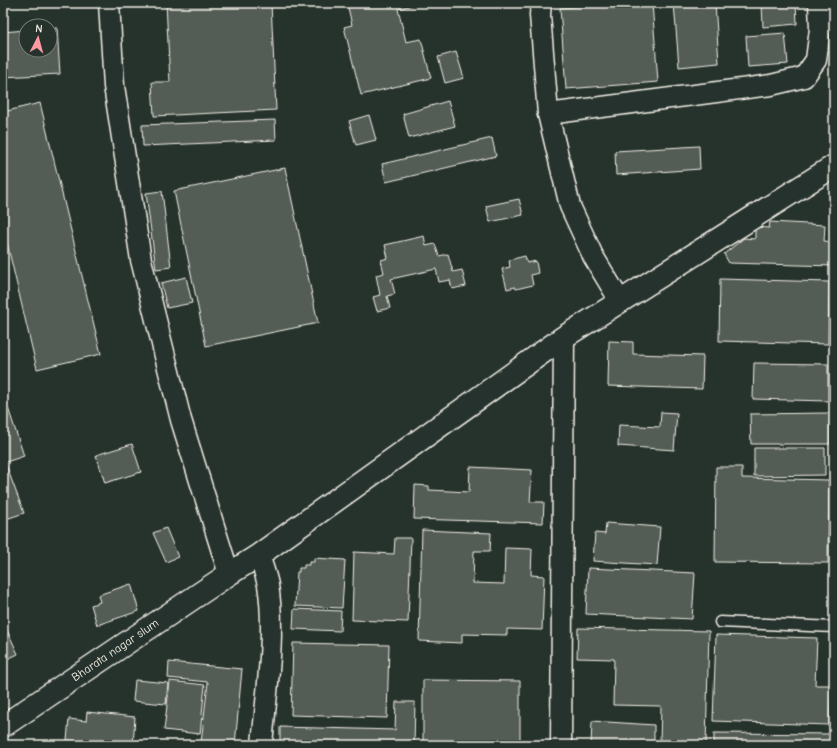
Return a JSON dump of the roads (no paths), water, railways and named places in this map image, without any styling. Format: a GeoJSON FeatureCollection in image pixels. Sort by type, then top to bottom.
{"type":"FeatureCollection","features":[{"type":"Feature","properties":{"kind":"street"},"geometry":{"type":"LineString","coordinates":[[109,3],[114,86],[141,260],[181,420],[228,574]]}},
{"type":"Feature","properties":{"kind":"street"},"geometry":{"type":"LineString","coordinates":[[541,3],[540,15],[548,114],[570,206],[593,256],[620,301]]}},
{"type":"Feature","properties":{"kind":"street"},"geometry":{"type":"LineString","coordinates":[[548,114],[771,85],[804,77],[816,60],[820,28],[819,3]]}},
{"type":"Feature","properties":{"kind":"street","name":"Bharata nagar slum"},"geometry":{"type":"LineString","coordinates":[[3,726],[228,574],[259,556],[564,337],[834,166]]}},
{"type":"Feature","properties":{"kind":"street"},"geometry":{"type":"LineString","coordinates":[[561,745],[564,337]]}},
{"type":"Feature","properties":{"kind":"street"},"geometry":{"type":"LineString","coordinates":[[259,556],[268,584],[270,610],[269,654],[262,745]]}},
{"type":"Feature","properties":{"kind":"lane"},"geometry":{"type":"LineString","coordinates":[[720,622],[834,627]]}}]}
